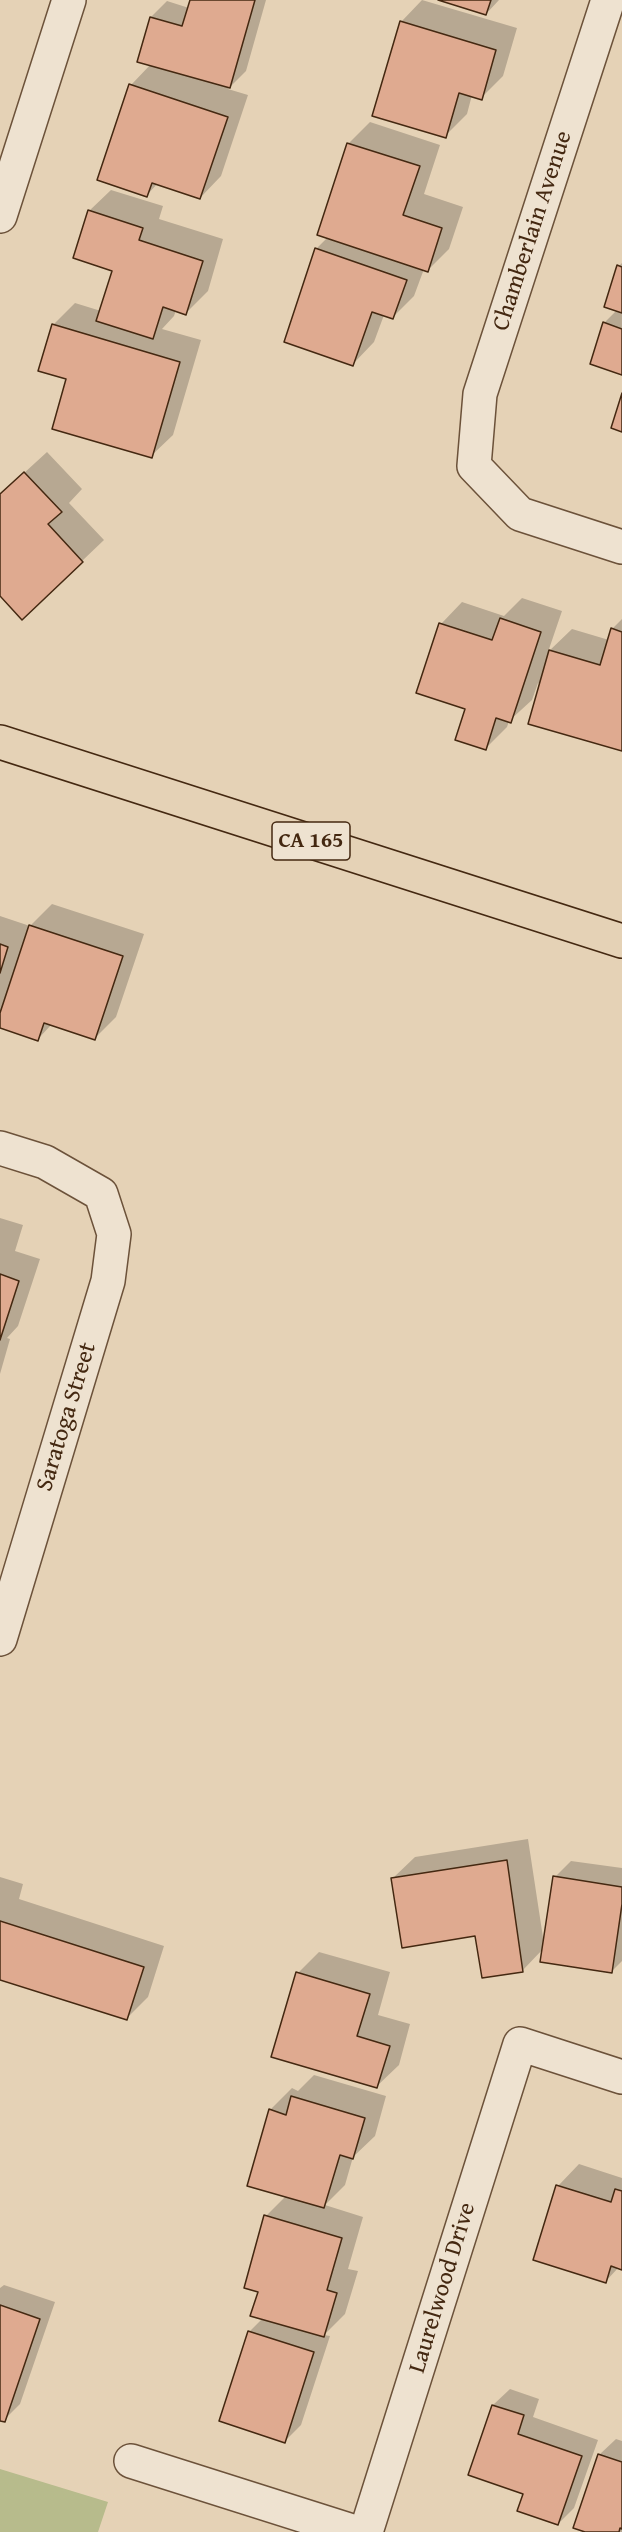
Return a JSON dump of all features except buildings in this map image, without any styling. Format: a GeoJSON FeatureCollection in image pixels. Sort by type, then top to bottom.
{"type":"FeatureCollection","features":[{"type":"Feature","properties":{"kind":"main road","name":"CA 165"},"geometry":{"type":"LineString","coordinates":[[0,742],[622,941]]}},
{"type":"Feature","properties":{"kind":"street"},"geometry":{"type":"LineString","coordinates":[[0,216],[69,0]]}},
{"type":"Feature","properties":{"kind":"street","name":"Chamberlain Avenue"},"geometry":{"type":"LineString","coordinates":[[608,0],[480,394],[474,466],[520,514],[622,547]]}},
{"type":"Feature","properties":{"kind":"street","name":"Saratoga Street"},"geometry":{"type":"LineString","coordinates":[[0,1148],[45,1162],[101,1194],[114,1234],[108,1281],[0,1639]]}},
{"type":"Feature","properties":{"kind":"street","name":"Laurelwood Drive"},"geometry":{"type":"LineString","coordinates":[[366,2532],[520,2044],[622,2077]]}},
{"type":"Feature","properties":{"kind":"street"},"geometry":{"type":"LineString","coordinates":[[130,2461],[355,2532]]}},
{"type":"Feature","properties":{"kind":"green space"},"geometry":{"type":"Polygon","coordinates":[[[0,2469],[108,2502],[98,2532],[0,2532],[0,2469]]]}}]}
